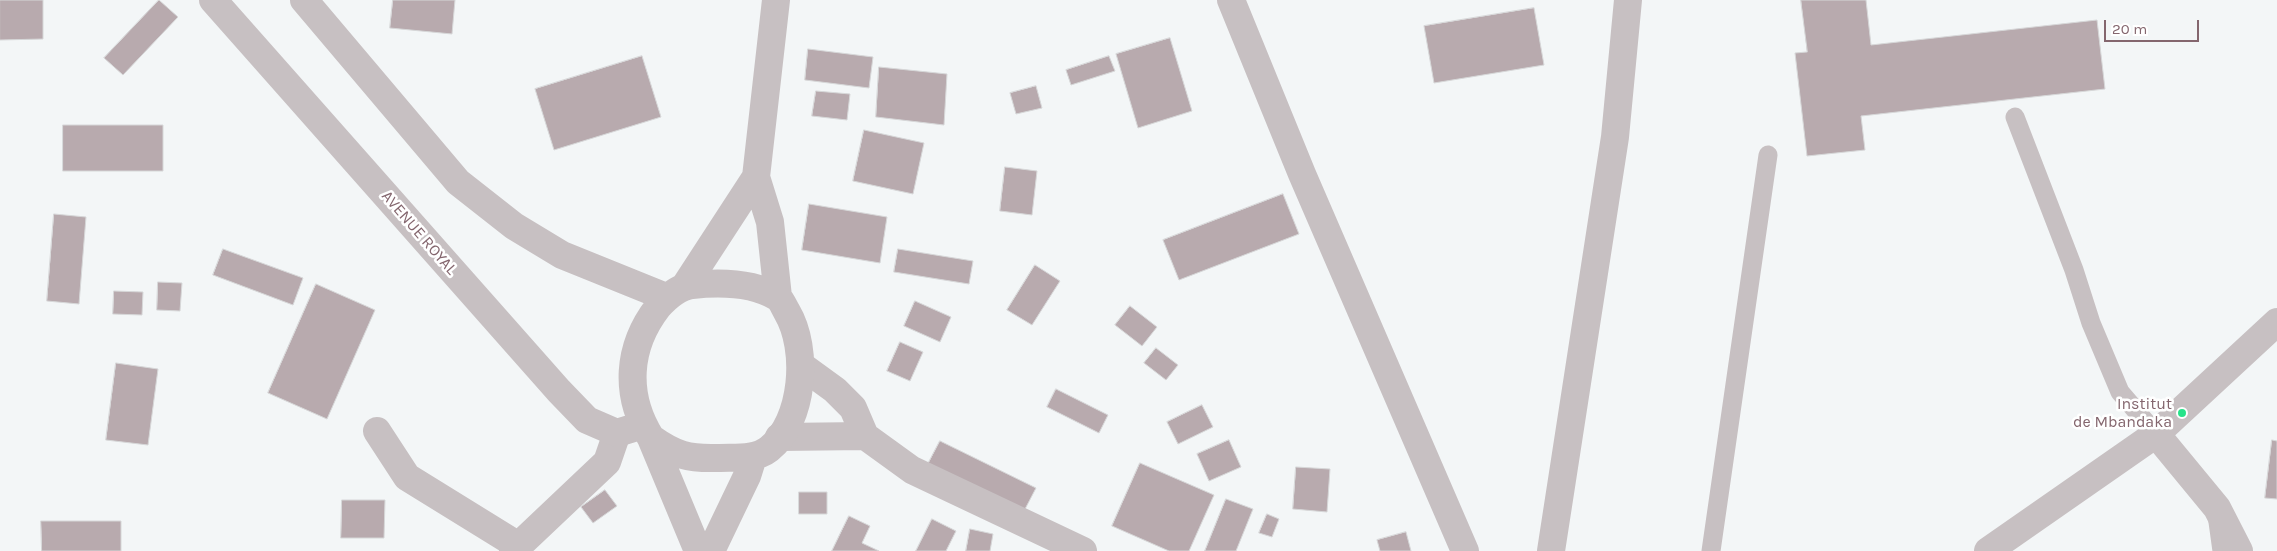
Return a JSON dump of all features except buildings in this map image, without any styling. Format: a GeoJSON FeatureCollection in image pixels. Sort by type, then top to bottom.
{"type":"FeatureCollection","features":[{"type":"Feature","properties":{"kind":"street","name":"AVENUE ROYAL"},"geometry":{"type":"LineString","coordinates":[[213,0],[558,391],[587,420],[617,433]]}},
{"type":"Feature","properties":{"kind":"street"},"geometry":{"type":"LineString","coordinates":[[304,0],[458,182],[514,226],[562,255],[675,292],[709,283],[751,286],[778,297]]}},
{"type":"Feature","properties":{"kind":"street"},"geometry":{"type":"LineString","coordinates":[[377,431],[407,477],[515,548],[607,462],[617,433],[647,431],[669,451],[686,456],[706,458],[753,456],[769,449],[779,437],[791,416],[798,397],[802,366],[799,342],[790,317],[778,297],[770,222],[756,177],[776,0]]}},
{"type":"Feature","properties":{"kind":"street"},"geometry":{"type":"LineString","coordinates":[[1231,0],[1302,174],[1465,551]]}},
{"type":"Feature","properties":{"kind":"street"},"geometry":{"type":"LineString","coordinates":[[1551,551],[1615,137],[1628,0]]}},
{"type":"Feature","properties":{"kind":"street"},"geometry":{"type":"LineString","coordinates":[[698,551],[647,431],[634,389],[632,366],[636,344],[652,315],[675,292],[756,177]]}},
{"type":"Feature","properties":{"kind":"street"},"geometry":{"type":"LineString","coordinates":[[1988,551],[2156,434],[2277,322]]}},
{"type":"Feature","properties":{"kind":"street"},"geometry":{"type":"LineString","coordinates":[[802,366],[835,390],[853,408],[865,436],[912,470],[1083,551]]}},
{"type":"Feature","properties":{"kind":"street"},"geometry":{"type":"LineString","coordinates":[[2156,434],[2217,508],[2239,551]]}},
{"type":"Feature","properties":{"kind":"street"},"geometry":{"type":"LineString","coordinates":[[779,437],[865,436]]}},
{"type":"Feature","properties":{"kind":"street"},"geometry":{"type":"LineString","coordinates":[[711,551],[747,476],[753,456]]}},
{"type":"Feature","properties":{"kind":"lane"},"geometry":{"type":"LineString","coordinates":[[2015,117],[2074,270],[2091,323],[2120,392],[2156,434]]}},
{"type":"Feature","properties":{"kind":"lane"},"geometry":{"type":"LineString","coordinates":[[1711,551],[1726,462],[1768,155]]}},
{"type":"Feature","properties":{"kind":"lane"},"geometry":{"type":"LineString","coordinates":[[2217,508],[2222,551]]}},
{"type":"Feature","properties":{"kind":"place","name":"Institut de Mbandaka"},"geometry":{"type":"Point","coordinates":[2182,413]}}]}
